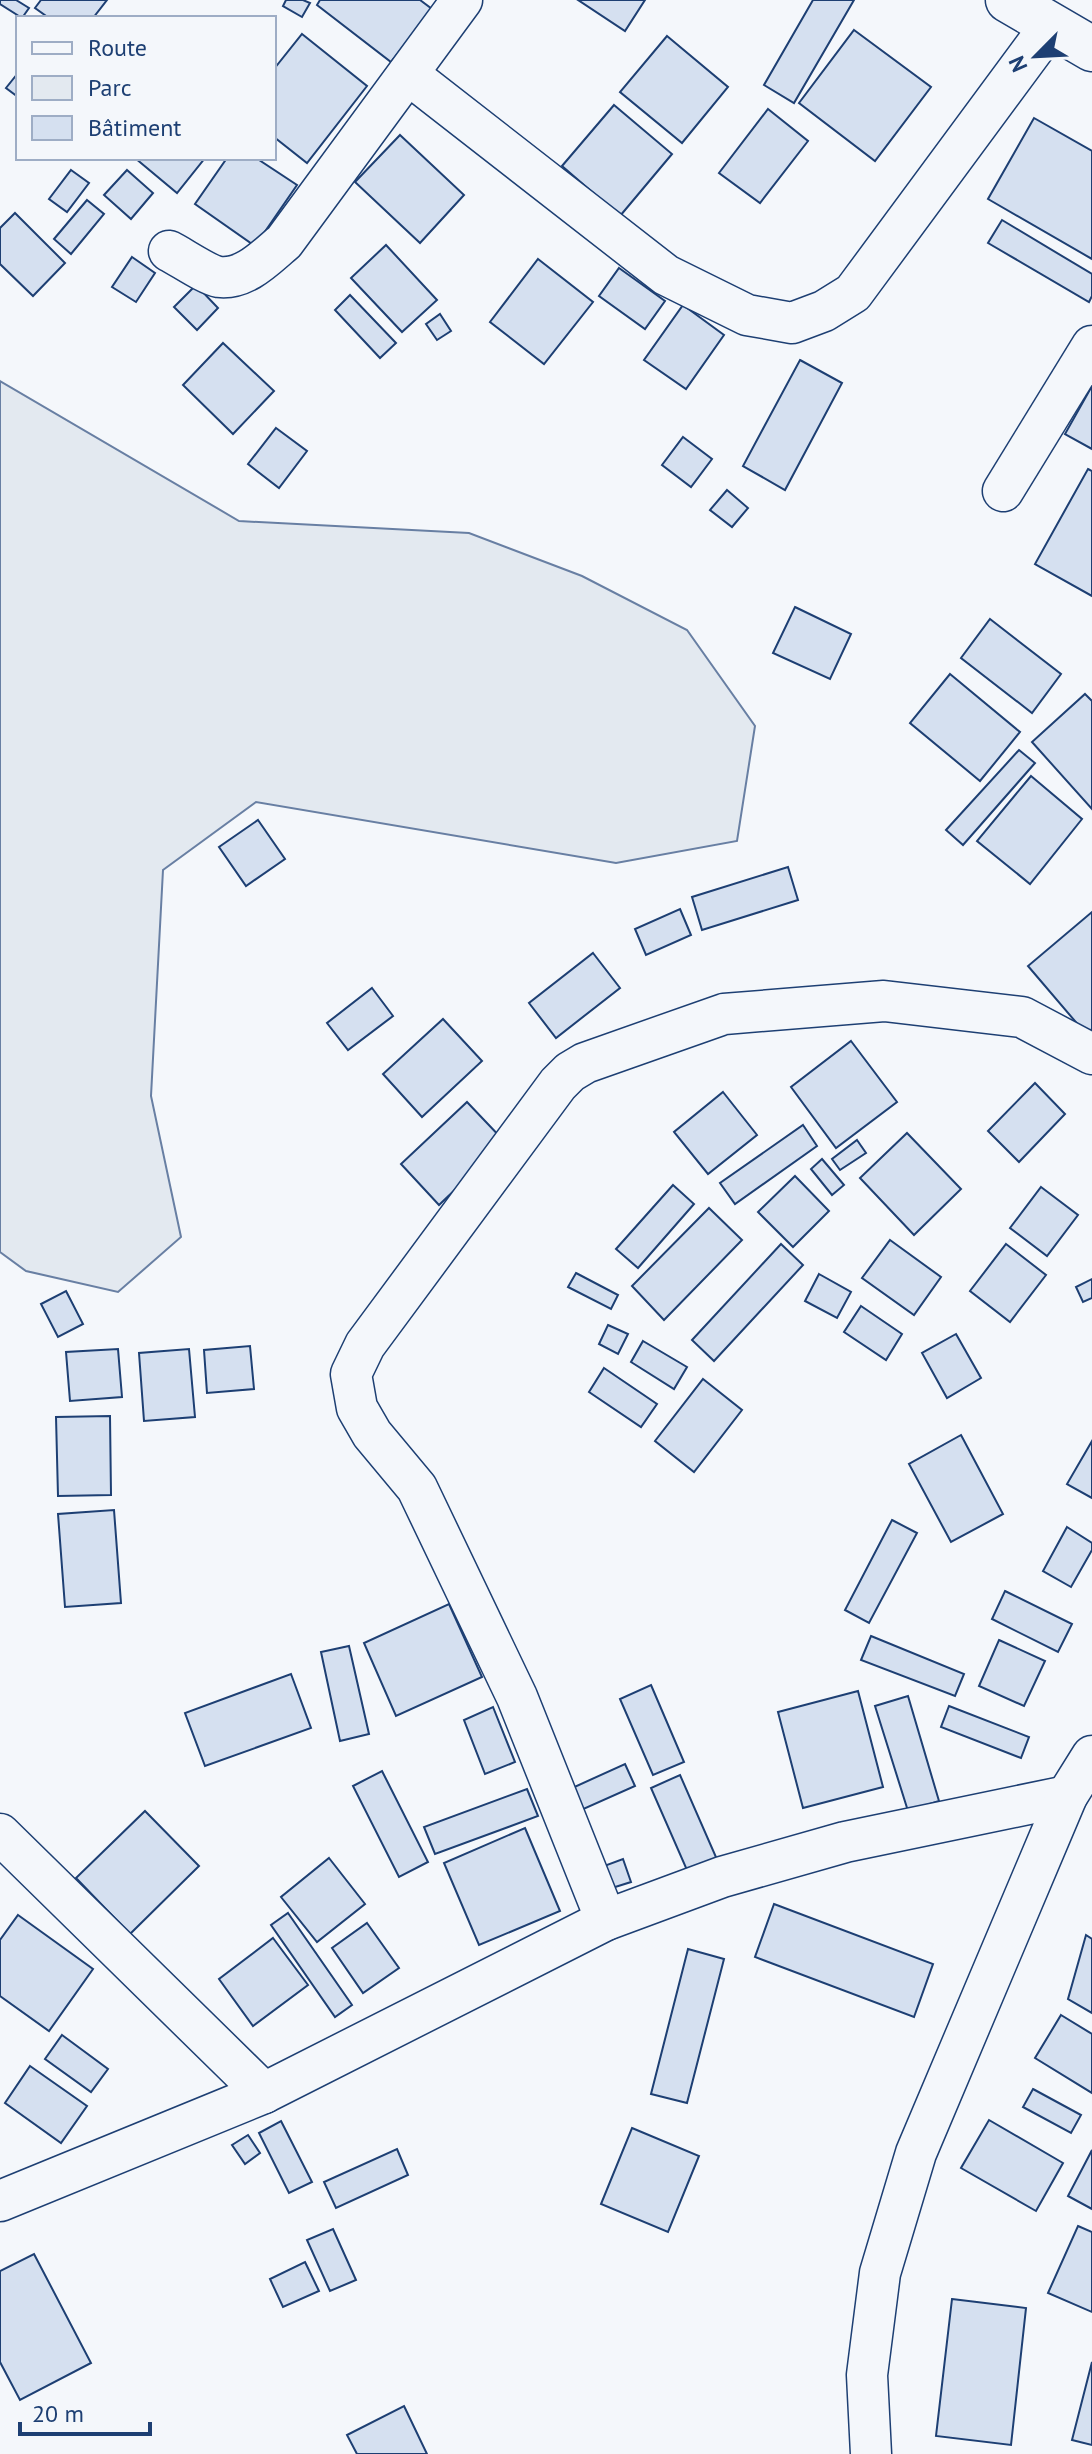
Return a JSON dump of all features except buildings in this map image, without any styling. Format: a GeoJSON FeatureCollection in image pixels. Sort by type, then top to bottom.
{"type":"FeatureCollection","features":[{"type":"Feature","properties":{"kind":"street"},"geometry":{"type":"LineString","coordinates":[[169,251],[218,277],[238,274],[256,266],[284,242],[462,0]]}},
{"type":"Feature","properties":{"kind":"street"},"geometry":{"type":"LineString","coordinates":[[1008,0],[1092,49]]}},
{"type":"Feature","properties":{"kind":"street"},"geometry":{"type":"LineString","coordinates":[[408,74],[666,275],[747,315],[792,323],[824,311],[853,293],[1051,25]]}},
{"type":"Feature","properties":{"kind":"street"},"geometry":{"type":"LineString","coordinates":[[1003,491],[1092,346]]}},
{"type":"Feature","properties":{"kind":"street"},"geometry":{"type":"LineString","coordinates":[[606,1920],[517,1697],[417,1488],[372,1434],[357,1408],[351,1374],[365,1345],[558,1084],[585,1063],[724,1014],[884,1001],[1022,1017],[1092,1054]]}},
{"type":"Feature","properties":{"kind":"street"},"geometry":{"type":"LineString","coordinates":[[871,2454],[867,2375],[880,2273],[916,2153],[1067,1796],[1092,1756]]}},
{"type":"Feature","properties":{"kind":"street"},"geometry":{"type":"LineString","coordinates":[[0,2201],[264,2093],[606,1920],[722,1877],[845,1842],[1067,1796]]}},
{"type":"Feature","properties":{"kind":"street"},"geometry":{"type":"LineString","coordinates":[[0,1834],[264,2093]]}},
{"type":"Feature","properties":{"kind":"green space"},"geometry":{"type":"Polygon","coordinates":[[[0,381],[239,521],[469,533],[582,576],[687,630],[755,726],[737,841],[616,863],[256,802],[163,870],[151,1096],[181,1237],[118,1292],[26,1271],[0,1252],[0,381]]]}}]}
